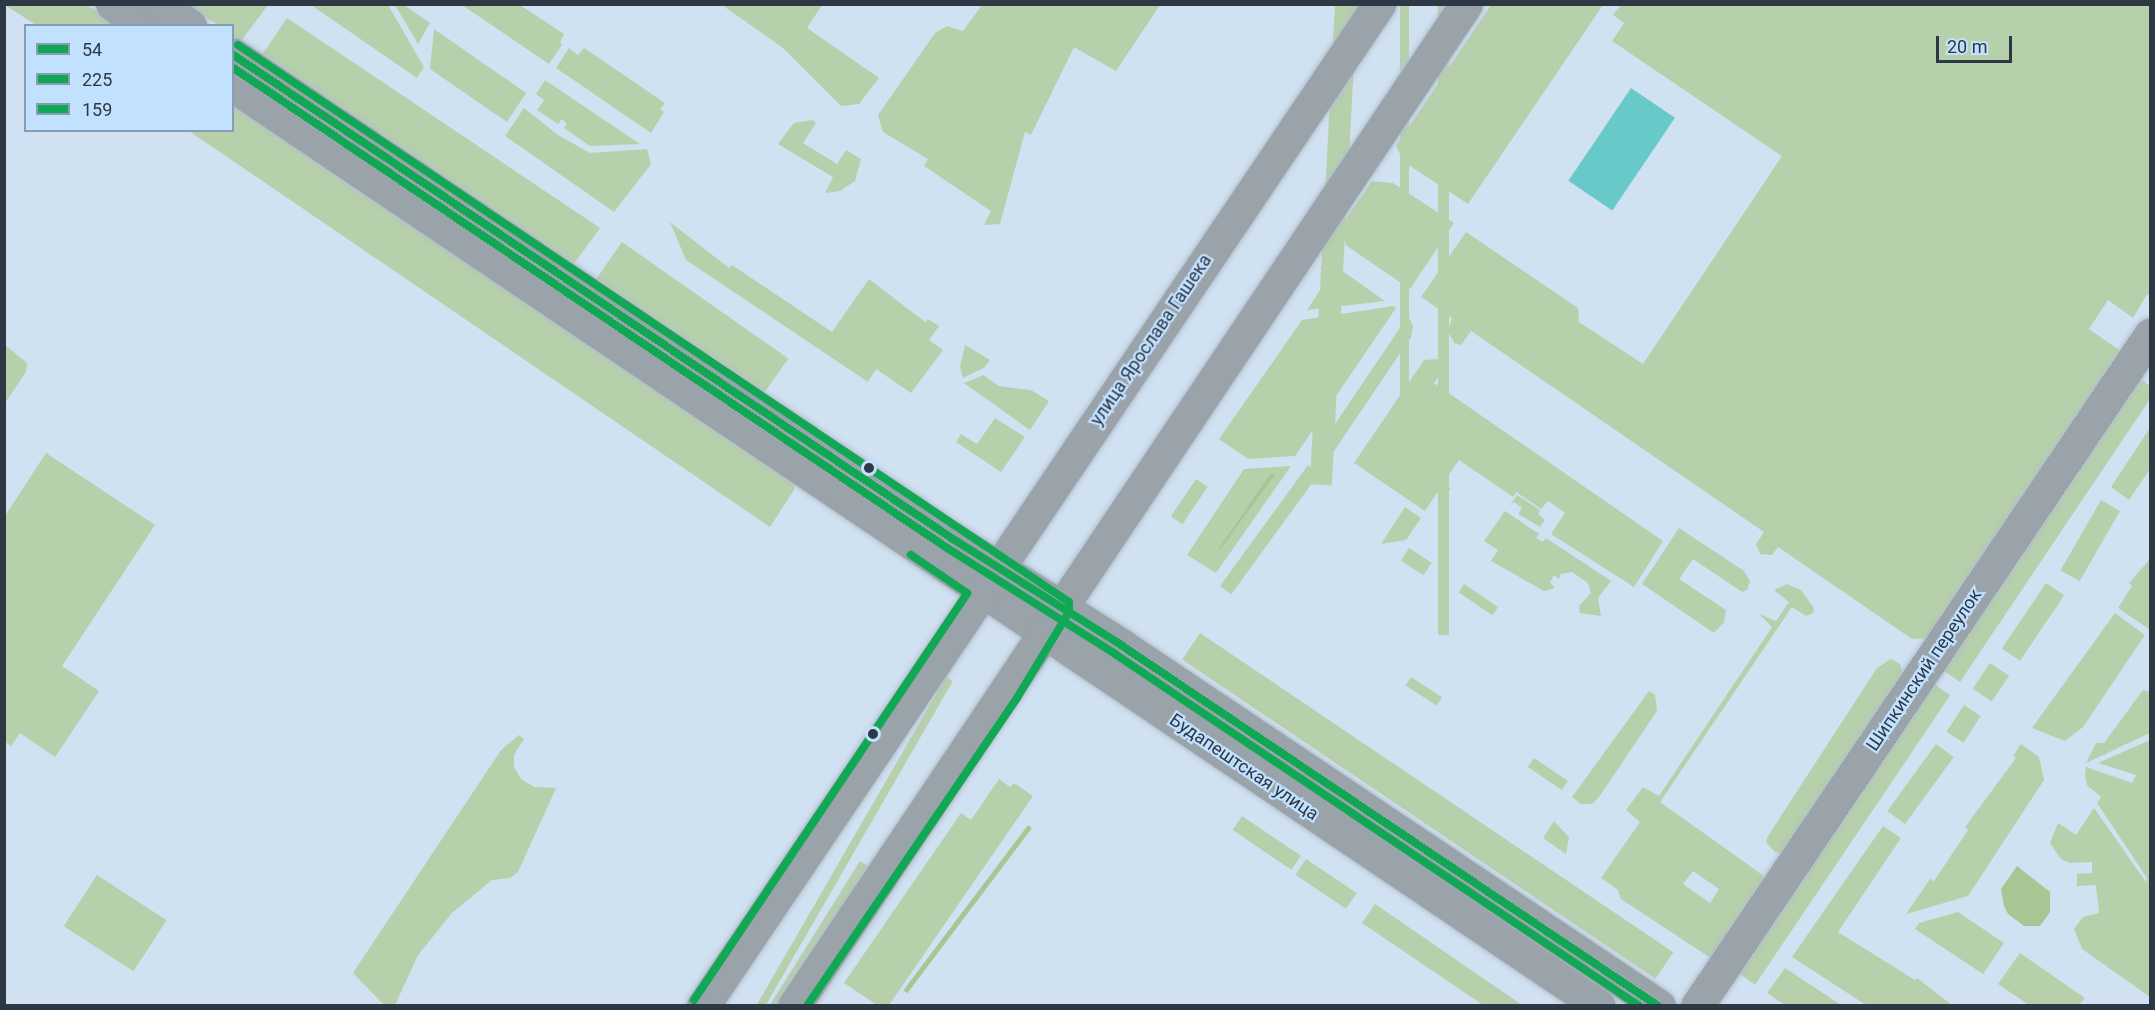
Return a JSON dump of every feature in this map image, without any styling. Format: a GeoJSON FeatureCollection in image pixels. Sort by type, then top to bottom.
{"type":"FeatureCollection","features":[{"type":"Feature","properties":{"kind":"street"},"geometry":{"type":"LineString","coordinates":[[112,4],[141,24]]}},
{"type":"Feature","properties":{"kind":"street"},"geometry":{"type":"LineString","coordinates":[[159,4],[187,24]]}},
{"type":"Feature","properties":{"kind":"street","name":"улица Ярослава Гашека"},"geometry":{"type":"LineString","coordinates":[[703,1005],[1379,4]]}},
{"type":"Feature","properties":{"kind":"street"},"geometry":{"type":"LineString","coordinates":[[794,1005],[1002,701],[1052,620],[1466,4]]}},
{"type":"Feature","properties":{"kind":"street","name":"Будапештская улица"},"geometry":{"type":"LineString","coordinates":[[234,55],[990,579]]}},
{"type":"Feature","properties":{"kind":"street","name":"Будапештская улица"},"geometry":{"type":"LineString","coordinates":[[234,87],[1052,620],[1659,1005]]}},
{"type":"Feature","properties":{"kind":"street","name":"Шипкинский переулок"},"geometry":{"type":"LineString","coordinates":[[1697,1005],[2151,335]]}},
{"type":"Feature","properties":{"kind":"street","name":"Будапештская улица"},"geometry":{"type":"LineString","coordinates":[[1052,620],[1599,1005]]}},
{"type":"Feature","properties":{"kind":"shaded area"},"geometry":{"type":"Polygon","coordinates":[[[1335,4],[1357,5],[1332,485],[1310,484],[1335,4]]]}},
{"type":"Feature","properties":{"kind":"shaded area"},"geometry":{"type":"Polygon","coordinates":[[[5,5],[87,5],[116,24],[34,24],[5,5]]]}},
{"type":"Feature","properties":{"kind":"shaded area"},"geometry":{"type":"Polygon","coordinates":[[[186,5],[268,5],[241,41],[234,36],[234,24],[216,24],[186,5]]]}},
{"type":"Feature","properties":{"kind":"shaded area"},"geometry":{"type":"Polygon","coordinates":[[[311,5],[388,5],[424,67],[417,78],[311,5]]]}},
{"type":"Feature","properties":{"kind":"shaded area"},"geometry":{"type":"Polygon","coordinates":[[[395,5],[404,5],[430,23],[418,44],[395,5]]]}},
{"type":"Feature","properties":{"kind":"shaded area"},"geometry":{"type":"Polygon","coordinates":[[[462,5],[520,5],[564,34],[560,42],[562,45],[549,64],[462,5]]]}},
{"type":"Feature","properties":{"kind":"shaded area"},"geometry":{"type":"Polygon","coordinates":[[[722,5],[822,5],[807,28],[879,78],[859,104],[841,106],[783,48],[722,5]]]}},
{"type":"Feature","properties":{"kind":"shaded area"},"geometry":{"type":"Polygon","coordinates":[[[982,5],[1160,5],[1116,71],[1074,47],[1031,135],[1025,132],[1000,224],[984,225],[991,211],[924,166],[928,159],[883,132],[878,115],[935,33],[947,26],[963,31],[982,5]]]}},
{"type":"Feature","properties":{"kind":"shaded area"},"geometry":{"type":"Polygon","coordinates":[[[1400,5],[1409,5],[1409,414],[1400,414],[1400,5]]]}},
{"type":"Feature","properties":{"kind":"shaded area"},"geometry":{"type":"Polygon","coordinates":[[[1438,5],[1449,5],[1449,635],[1438,635],[1438,5]]]}},
{"type":"Feature","properties":{"kind":"shaded area"},"geometry":{"type":"Polygon","coordinates":[[[1491,5],[1603,5],[1468,204],[1404,162],[1396,146],[1491,5]]]}},
{"type":"Feature","properties":{"kind":"shaded area"},"geometry":{"type":"Polygon","coordinates":[[[1621,5],[2150,5],[2150,296],[2147,294],[2133,318],[2108,300],[2089,329],[2122,352],[1929,638],[1912,639],[1778,547],[1772,555],[1760,554],[1756,544],[1764,532],[1471,331],[1461,345],[1454,343],[1448,331],[1452,318],[1421,297],[1466,232],[1578,308],[1579,322],[1643,364],[1782,156],[1612,41],[1624,23],[1613,15],[1621,5]]]}},
{"type":"Feature","properties":{"kind":"shaded area"},"geometry":{"type":"Polygon","coordinates":[[[287,18],[600,228],[576,261],[572,264],[262,55],[287,18]]]}},
{"type":"Feature","properties":{"kind":"shaded area"},"geometry":{"type":"Polygon","coordinates":[[[434,29],[526,93],[507,122],[430,69],[434,29]]]}},
{"type":"Feature","properties":{"kind":"shaded area"},"geometry":{"type":"Polygon","coordinates":[[[569,48],[578,55],[584,48],[665,103],[660,109],[664,112],[651,133],[556,68],[569,48]]]}},
{"type":"Feature","properties":{"kind":"shaded area"},"geometry":{"type":"Polygon","coordinates":[[[545,80],[640,144],[590,146],[564,128],[567,124],[562,119],[558,124],[537,110],[544,100],[536,94],[545,80]]]}},
{"type":"Feature","properties":{"kind":"shaded area"},"geometry":{"type":"Polygon","coordinates":[[[1631,88],[1675,118],[1612,210],[1568,181],[1631,88]]]}},
{"type":"Feature","properties":{"kind":"shaded area"},"geometry":{"type":"Polygon","coordinates":[[[234,103],[794,481],[794,490],[770,527],[190,132],[234,132],[234,103]]]}},
{"type":"Feature","properties":{"kind":"shaded area"},"geometry":{"type":"Polygon","coordinates":[[[524,108],[558,135],[590,153],[647,149],[651,164],[614,212],[505,136],[524,108]]]}},
{"type":"Feature","properties":{"kind":"shaded area"},"geometry":{"type":"Polygon","coordinates":[[[812,120],[816,123],[803,143],[837,164],[846,150],[861,159],[855,181],[840,191],[825,193],[833,177],[778,144],[794,123],[812,120]]]}},
{"type":"Feature","properties":{"kind":"shaded area"},"geometry":{"type":"Polygon","coordinates":[[[1372,181],[1393,183],[1454,223],[1410,289],[1347,246],[1339,229],[1372,181]]]}},
{"type":"Feature","properties":{"kind":"shaded area"},"geometry":{"type":"Polygon","coordinates":[[[670,222],[729,268],[732,265],[832,332],[869,279],[925,322],[928,319],[939,326],[929,340],[943,350],[911,393],[876,369],[868,382],[686,260],[670,222]]]}},
{"type":"Feature","properties":{"kind":"shaded area"},"geometry":{"type":"Polygon","coordinates":[[[622,242],[788,358],[762,396],[596,280],[622,242]]]}},
{"type":"Feature","properties":{"kind":"shaded area"},"geometry":{"type":"Polygon","coordinates":[[[1334,265],[1385,301],[1307,310],[1330,275],[1319,267],[1334,265]]]}},
{"type":"Feature","properties":{"kind":"shaded area"},"geometry":{"type":"Polygon","coordinates":[[[1393,306],[1396,308],[1295,456],[1248,459],[1219,439],[1302,320],[1393,306]]]}},
{"type":"Feature","properties":{"kind":"shaded area"},"geometry":{"type":"Polygon","coordinates":[[[1408,316],[1413,326],[1411,337],[1324,466],[1312,458],[1408,316]]]}},
{"type":"Feature","properties":{"kind":"shaded area"},"geometry":{"type":"Polygon","coordinates":[[[5,345],[27,363],[26,372],[5,403],[5,345]]]}},
{"type":"Feature","properties":{"kind":"shaded area"},"geometry":{"type":"Polygon","coordinates":[[[965,345],[990,360],[984,368],[963,378],[960,366],[965,345]]]}},
{"type":"Feature","properties":{"kind":"shaded area"},"geometry":{"type":"Polygon","coordinates":[[[1437,359],[1445,368],[1434,383],[1663,541],[1634,587],[1551,534],[1565,513],[1548,501],[1541,509],[1516,492],[1513,497],[1459,460],[1443,483],[1451,489],[1449,491],[1441,487],[1425,511],[1354,463],[1424,360],[1437,359]]]}},
{"type":"Feature","properties":{"kind":"shaded area"},"geometry":{"type":"Polygon","coordinates":[[[984,375],[998,386],[1031,390],[1049,401],[1030,430],[964,383],[984,375]]]}},
{"type":"Feature","properties":{"kind":"shaded area"},"geometry":{"type":"Polygon","coordinates":[[[2138,377],[2150,386],[2150,399],[1960,682],[1941,669],[2138,377]]]}},
{"type":"Feature","properties":{"kind":"shaded area"},"geometry":{"type":"Polygon","coordinates":[[[995,418],[1025,437],[1001,472],[956,442],[961,434],[977,444],[995,418]]]}},
{"type":"Feature","properties":{"kind":"shaded area"},"geometry":{"type":"Polygon","coordinates":[[[2150,428],[2150,469],[2129,500],[2111,487],[2150,428]]]}},
{"type":"Feature","properties":{"kind":"shaded area"},"geometry":{"type":"Polygon","coordinates":[[[46,453],[155,525],[62,666],[99,691],[55,757],[20,733],[11,746],[4,741],[5,516],[46,453]]]}},
{"type":"Feature","properties":{"kind":"shaded area"},"geometry":{"type":"Polygon","coordinates":[[[1308,465],[1319,473],[1231,595],[1220,586],[1308,465]]]}},
{"type":"Feature","properties":{"kind":"shaded area"},"geometry":{"type":"Polygon","coordinates":[[[1291,466],[1216,573],[1187,555],[1244,469],[1291,466]]]}},
{"type":"Feature","properties":{"kind":"shaded area"},"geometry":{"type":"Polygon","coordinates":[[[1271,473],[1275,475],[1219,551],[1219,548],[1271,473]]]}},
{"type":"Feature","properties":{"kind":"shaded area"},"geometry":{"type":"Polygon","coordinates":[[[1196,479],[1208,487],[1182,524],[1171,516],[1196,479]]]}},
{"type":"Feature","properties":{"kind":"shaded area"},"geometry":{"type":"Polygon","coordinates":[[[1517,495],[1540,510],[1538,514],[1545,520],[1540,527],[1518,514],[1522,508],[1514,502],[1510,505],[1517,495]]]}},
{"type":"Feature","properties":{"kind":"shaded area"},"geometry":{"type":"Polygon","coordinates":[[[2101,500],[2120,511],[2080,581],[2060,570],[2101,500]]]}},
{"type":"Feature","properties":{"kind":"shaded area"},"geometry":{"type":"Polygon","coordinates":[[[1405,507],[1421,518],[1406,540],[1381,544],[1405,507]]]}},
{"type":"Feature","properties":{"kind":"shaded area"},"geometry":{"type":"Polygon","coordinates":[[[1505,511],[1539,534],[1536,538],[1543,542],[1546,538],[1611,581],[1598,598],[1601,616],[1580,613],[1579,606],[1591,593],[1588,583],[1572,572],[1561,574],[1559,579],[1554,575],[1550,582],[1555,588],[1544,591],[1491,561],[1498,550],[1484,541],[1505,511]]]}},
{"type":"Feature","properties":{"kind":"shaded area"},"geometry":{"type":"Polygon","coordinates":[[[1679,528],[1744,571],[1750,581],[1747,590],[1742,592],[1693,559],[1679,579],[1726,610],[1724,622],[1714,633],[1642,584],[1679,528]]]}},
{"type":"Feature","properties":{"kind":"shaded area"},"geometry":{"type":"Polygon","coordinates":[[[1409,548],[1432,563],[1423,575],[1401,561],[1409,548]]]}},
{"type":"Feature","properties":{"kind":"shaded area"},"geometry":{"type":"Polygon","coordinates":[[[2150,559],[2149,629],[2118,608],[2132,586],[2129,583],[2150,559]]]}},
{"type":"Feature","properties":{"kind":"shaded area"},"geometry":{"type":"Polygon","coordinates":[[[2046,583],[2064,595],[2020,661],[2002,648],[2046,583]]]}},
{"type":"Feature","properties":{"kind":"shaded area"},"geometry":{"type":"Polygon","coordinates":[[[1464,584],[1498,607],[1492,615],[1458,592],[1464,584]]]}},
{"type":"Feature","properties":{"kind":"shaded area"},"geometry":{"type":"Polygon","coordinates":[[[1787,584],[1801,590],[1814,608],[1813,613],[1806,616],[1792,607],[1660,802],[1764,876],[1764,883],[1712,959],[1621,899],[1618,890],[1601,878],[1640,822],[1626,810],[1643,787],[1659,796],[1772,627],[1759,614],[1776,621],[1789,602],[1774,590],[1787,584]],[[1693,871],[1683,884],[1710,903],[1719,889],[1693,871]]]}},
{"type":"Feature","properties":{"kind":"shaded area"},"geometry":{"type":"Polygon","coordinates":[[[2115,613],[2145,635],[2083,727],[2065,741],[2032,728],[2115,613]]]}},
{"type":"Feature","properties":{"kind":"shaded area"},"geometry":{"type":"Polygon","coordinates":[[[1200,633],[1673,952],[1655,979],[1182,660],[1200,633]]]}},
{"type":"Feature","properties":{"kind":"shaded area"},"geometry":{"type":"Polygon","coordinates":[[[1891,659],[1900,664],[1904,678],[1781,854],[1775,852],[1766,842],[1768,836],[1877,668],[1891,659]]]}},
{"type":"Feature","properties":{"kind":"shaded area"},"geometry":{"type":"Polygon","coordinates":[[[1990,663],[2009,676],[1992,702],[1973,689],[1990,663]]]}},
{"type":"Feature","properties":{"kind":"shaded area"},"geometry":{"type":"Polygon","coordinates":[[[946,677],[953,681],[765,1006],[756,1006],[946,677]]]}},
{"type":"Feature","properties":{"kind":"shaded area"},"geometry":{"type":"Polygon","coordinates":[[[1411,677],[1442,697],[1437,706],[1406,685],[1411,677]]]}},
{"type":"Feature","properties":{"kind":"shaded area"},"geometry":{"type":"Polygon","coordinates":[[[1932,683],[1950,695],[1755,985],[1737,972],[1932,683]]]}},
{"type":"Feature","properties":{"kind":"shaded area"},"geometry":{"type":"Polygon","coordinates":[[[2143,690],[2150,692],[2150,733],[2086,763],[2096,743],[2104,743],[2143,690]]]}},
{"type":"Feature","properties":{"kind":"shaded area"},"geometry":{"type":"Polygon","coordinates":[[[1649,691],[1655,695],[1657,711],[1599,797],[1592,804],[1581,804],[1572,797],[1649,691]]]}},
{"type":"Feature","properties":{"kind":"shaded area"},"geometry":{"type":"Polygon","coordinates":[[[1964,705],[1981,716],[1963,743],[1947,732],[1964,705]]]}},
{"type":"Feature","properties":{"kind":"shaded area"},"geometry":{"type":"Polygon","coordinates":[[[519,735],[524,739],[514,755],[514,767],[521,779],[534,787],[556,788],[518,872],[510,878],[492,880],[452,913],[418,955],[395,1005],[384,1005],[353,973],[501,750],[519,735]]]}},
{"type":"Feature","properties":{"kind":"shaded area"},"geometry":{"type":"Polygon","coordinates":[[[2150,740],[2150,997],[2082,949],[2074,929],[2083,917],[2099,913],[2096,885],[2077,886],[2077,874],[2092,873],[2092,862],[2070,863],[2061,859],[2050,843],[2058,823],[2076,835],[2094,808],[2146,882],[2147,878],[2097,803],[2101,797],[2087,785],[2085,775],[2086,767],[2132,783],[2136,775],[2098,763],[2150,740]]]}},
{"type":"Feature","properties":{"kind":"shaded area"},"geometry":{"type":"Polygon","coordinates":[[[1936,744],[1954,757],[1905,824],[1887,811],[1936,744]]]}},
{"type":"Feature","properties":{"kind":"shaded area"},"geometry":{"type":"Polygon","coordinates":[[[2021,744],[2039,757],[2044,780],[1968,896],[1906,914],[1930,879],[1934,881],[1968,830],[1965,827],[2016,758],[2013,756],[2021,744]]]}},
{"type":"Feature","properties":{"kind":"shaded area"},"geometry":{"type":"Polygon","coordinates":[[[1534,758],[1568,781],[1562,790],[1528,767],[1534,758]]]}},
{"type":"Feature","properties":{"kind":"shaded area"},"geometry":{"type":"Polygon","coordinates":[[[999,779],[1010,787],[1014,783],[1033,796],[889,1005],[877,1005],[844,983],[961,813],[971,820],[999,779]]]}},
{"type":"Feature","properties":{"kind":"shaded area"},"geometry":{"type":"Polygon","coordinates":[[[1242,816],[1301,856],[1291,870],[1232,830],[1242,816]]]}},
{"type":"Feature","properties":{"kind":"shaded area"},"geometry":{"type":"Polygon","coordinates":[[[1554,821],[1569,837],[1566,854],[1543,838],[1554,821]]]}},
{"type":"Feature","properties":{"kind":"shaded area"},"geometry":{"type":"Polygon","coordinates":[[[1028,825],[1032,828],[907,993],[903,990],[1028,825]]]}},
{"type":"Feature","properties":{"kind":"shaded area"},"geometry":{"type":"Polygon","coordinates":[[[1883,826],[1901,838],[1838,932],[1915,980],[1917,978],[1952,1005],[1866,1005],[1792,957],[1883,826]]]}},
{"type":"Feature","properties":{"kind":"shaded area"},"geometry":{"type":"Polygon","coordinates":[[[1306,859],[1357,893],[1346,909],[1295,875],[1306,859]]]}},
{"type":"Feature","properties":{"kind":"shaded area"},"geometry":{"type":"Polygon","coordinates":[[[860,861],[868,866],[780,1006],[769,1006],[860,861]]]}},
{"type":"Feature","properties":{"kind":"shaded area"},"geometry":{"type":"Polygon","coordinates":[[[2017,866],[2050,892],[2050,912],[2040,926],[2024,926],[2008,914],[2004,906],[2001,889],[2017,866]]]}},
{"type":"Feature","properties":{"kind":"shaded area"},"geometry":{"type":"Polygon","coordinates":[[[97,875],[167,920],[133,971],[64,926],[97,875]]]}},
{"type":"Feature","properties":{"kind":"shaded area"},"geometry":{"type":"Polygon","coordinates":[[[1375,904],[1522,1005],[1483,1005],[1362,923],[1375,904]]]}},
{"type":"Feature","properties":{"kind":"shaded area"},"geometry":{"type":"Polygon","coordinates":[[[1958,912],[2004,943],[1983,974],[1915,929],[1919,923],[1958,912]]]}},
{"type":"Feature","properties":{"kind":"shaded area"},"geometry":{"type":"Polygon","coordinates":[[[2020,953],[2085,998],[2079,1005],[2029,1005],[1998,984],[2020,953]]]}},
{"type":"Feature","properties":{"kind":"shaded area"},"geometry":{"type":"Polygon","coordinates":[[[1785,968],[1841,1005],[1785,1005],[1767,993],[1785,968]]]}},
{"type":"Feature","properties":{"kind":"transit line","name":"159"},"geometry":{"type":"LineString","coordinates":[[238,45],[1069,602],[1069,612],[1017,698],[807,1006]]}},
{"type":"Feature","properties":{"kind":"transit line","name":"54"},"geometry":{"type":"LineString","coordinates":[[234,55],[953,539],[1121,645],[1658,1006]]}},
{"type":"Feature","properties":{"kind":"transit line","name":"225"},"geometry":{"type":"LineString","coordinates":[[234,68],[947,548],[1115,654],[1639,1006]]}},
{"type":"Feature","properties":{"kind":"transit line","name":"159"},"geometry":{"type":"LineString","coordinates":[[694,1000],[967,593],[911,555]]}}]}
